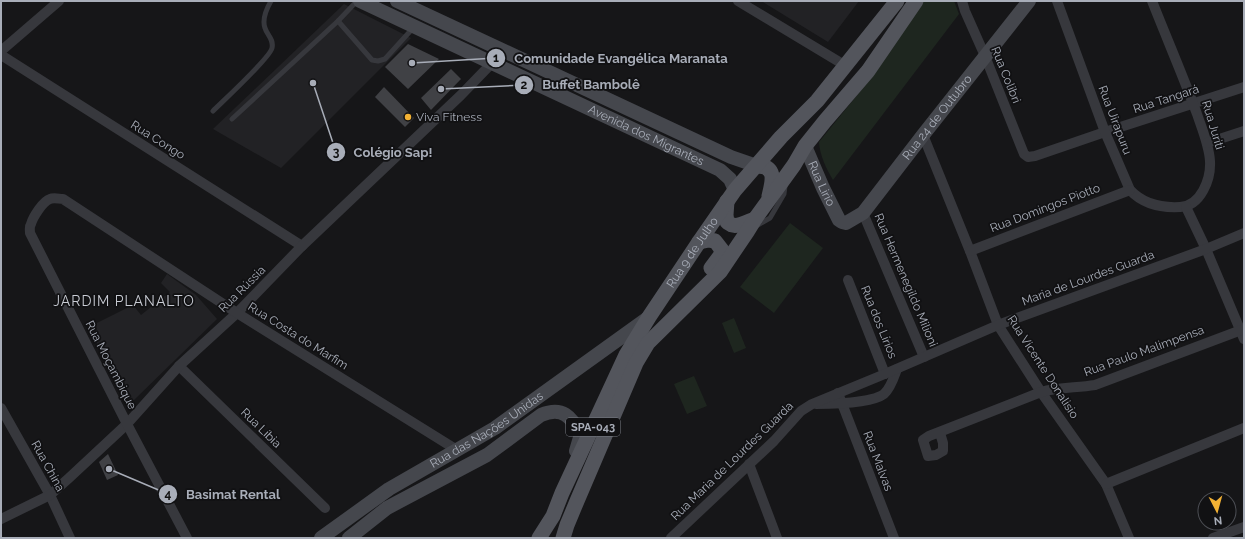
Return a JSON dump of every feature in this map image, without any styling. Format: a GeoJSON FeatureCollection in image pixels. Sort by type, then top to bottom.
{"type":"FeatureCollection","features":[{"type":"Feature","properties":{"kind":"main road","name":"Rua 9 de Julho"},"geometry":{"type":"LineString","coordinates":[[539,538],[553,516],[562,493],[626,355],[699,242],[731,195],[781,137],[817,101],[897,1]]}},
{"type":"Feature","properties":{"kind":"main road"},"geometry":{"type":"LineString","coordinates":[[648,343],[720,272],[806,146],[825,121],[868,71],[916,1]]}},
{"type":"Feature","properties":{"kind":"main road"},"geometry":{"type":"LineString","coordinates":[[825,121],[827,111],[847,82],[850,69],[846,66]]}},
{"type":"Feature","properties":{"kind":"main road"},"geometry":{"type":"LineString","coordinates":[[757,166],[763,166],[771,172],[773,180],[768,202]]}},
{"type":"Feature","properties":{"kind":"main road"},"geometry":{"type":"LineString","coordinates":[[731,195],[726,215],[727,222],[733,226],[755,219]]}},
{"type":"Feature","properties":{"kind":"main road"},"geometry":{"type":"LineString","coordinates":[[648,343],[655,328],[700,282],[720,256],[722,250],[715,241],[709,240],[699,242]]}},
{"type":"Feature","properties":{"kind":"main road","name":"SPA-043"},"geometry":{"type":"LineString","coordinates":[[563,538],[574,507],[636,363],[648,343]]}},
{"type":"Feature","properties":{"kind":"street"},"geometry":{"type":"LineString","coordinates":[[1,51],[59,1]]}},
{"type":"Feature","properties":{"kind":"street","name":"Avenida dos Migrantes"},"geometry":{"type":"LineString","coordinates":[[360,1],[720,170],[730,179],[731,195]]}},
{"type":"Feature","properties":{"kind":"street","name":"Avenida dos Migrantes"},"geometry":{"type":"LineString","coordinates":[[386,1],[449,31],[464,32]]}},
{"type":"Feature","properties":{"kind":"street","name":"Avenida dos Migrantes"},"geometry":{"type":"LineString","coordinates":[[397,1],[731,157],[757,166]]}},
{"type":"Feature","properties":{"kind":"street"},"geometry":{"type":"LineString","coordinates":[[738,1],[846,66]]}},
{"type":"Feature","properties":{"kind":"street","name":"Rua Colibri"},"geometry":{"type":"LineString","coordinates":[[962,1],[1024,154],[1028,157]]}},
{"type":"Feature","properties":{"kind":"street","name":"Rua 24 de Outubro"},"geometry":{"type":"LineString","coordinates":[[839,220],[846,223],[864,213],[923,134],[1029,1]]}},
{"type":"Feature","properties":{"kind":"street","name":"Rua Uirapuru"},"geometry":{"type":"LineString","coordinates":[[1057,1],[1105,132],[1130,190]]}},
{"type":"Feature","properties":{"kind":"street","name":"Rua Juriti"},"geometry":{"type":"LineString","coordinates":[[1152,1],[1193,104],[1207,143],[1210,160],[1208,177],[1201,195],[1186,207]]}},
{"type":"Feature","properties":{"kind":"street","name":"Rua Congo"},"geometry":{"type":"LineString","coordinates":[[1,56],[302,246]]}},
{"type":"Feature","properties":{"kind":"street","name":"Avenida dos Migrantes"},"geometry":{"type":"LineString","coordinates":[[505,70],[505,61],[516,61],[565,84],[578,85]]}},
{"type":"Feature","properties":{"kind":"street","name":"Rua Rússia"},"geometry":{"type":"LineString","coordinates":[[1,519],[50,495],[126,424],[179,366],[237,313],[302,246],[461,95],[492,63]]}},
{"type":"Feature","properties":{"kind":"street","name":"Rua Tangará"},"geometry":{"type":"LineString","coordinates":[[1028,157],[1035,156],[1244,87]]}},
{"type":"Feature","properties":{"kind":"street"},"geometry":{"type":"LineString","coordinates":[[1207,143],[1244,131]]}},
{"type":"Feature","properties":{"kind":"street","name":"Rua Vicente Donalisio"},"geometry":{"type":"LineString","coordinates":[[923,134],[970,250],[998,325],[1041,392],[1106,484],[1128,538]]}},
{"type":"Feature","properties":{"kind":"street","name":"Rua Lirio"},"geometry":{"type":"LineString","coordinates":[[806,146],[823,188],[839,220]]}},
{"type":"Feature","properties":{"kind":"street"},"geometry":{"type":"LineString","coordinates":[[1130,190],[1134,195],[1145,201],[1160,206],[1186,207],[1243,333]]}},
{"type":"Feature","properties":{"kind":"street","name":"Rua Domingos Piotto"},"geometry":{"type":"LineString","coordinates":[[970,250],[1130,190]]}},
{"type":"Feature","properties":{"kind":"street","name":"Rua Costa do Marfim"},"geometry":{"type":"LineString","coordinates":[[44,202],[55,198],[63,199],[237,313],[457,450]]}},
{"type":"Feature","properties":{"kind":"street","name":"Rua Moçambique"},"geometry":{"type":"LineString","coordinates":[[44,202],[31,224],[30,234],[126,424],[187,538]]}},
{"type":"Feature","properties":{"kind":"street","name":"Rua Hermenegildo Milioni"},"geometry":{"type":"LineString","coordinates":[[864,213],[924,358]]}},
{"type":"Feature","properties":{"kind":"street","name":"Maria de Lourdes Guarda"},"geometry":{"type":"LineString","coordinates":[[897,369],[998,325],[1206,249],[1244,233]]}},
{"type":"Feature","properties":{"kind":"street","name":"Rua dos Lírios"},"geometry":{"type":"LineString","coordinates":[[848,280],[886,374]]}},
{"type":"Feature","properties":{"kind":"street","name":"Rua das Nações Unidas"},"geometry":{"type":"LineString","coordinates":[[321,538],[389,489],[495,428],[650,317]]}},
{"type":"Feature","properties":{"kind":"street","name":"Rua Paulo Malimpensa"},"geometry":{"type":"LineString","coordinates":[[940,433],[1041,392],[1052,389],[1095,385],[1243,333]]}},
{"type":"Feature","properties":{"kind":"street","name":"Rua Líbia"},"geometry":{"type":"LineString","coordinates":[[179,366],[325,508]]}},
{"type":"Feature","properties":{"kind":"street","name":"Rua Maria de Lourdes Guarda"},"geometry":{"type":"LineString","coordinates":[[671,538],[774,441],[801,411],[812,404],[897,369]]}},
{"type":"Feature","properties":{"kind":"street","name":"Rua Maria de Lourdes Guarda"},"geometry":{"type":"LineString","coordinates":[[812,404],[842,404],[870,399],[884,394],[889,388],[897,369]]}},
{"type":"Feature","properties":{"kind":"street","name":"Rua Malvas"},"geometry":{"type":"LineString","coordinates":[[838,393],[894,538]]}},
{"type":"Feature","properties":{"kind":"street","name":"Rua China"},"geometry":{"type":"LineString","coordinates":[[1,408],[50,495],[70,538]]}},
{"type":"Feature","properties":{"kind":"street","name":"Rua das Nações Unidas"},"geometry":{"type":"LineString","coordinates":[[349,538],[387,508],[487,455],[541,415],[549,412],[564,413],[569,416],[581,434],[562,493]]}},
{"type":"Feature","properties":{"kind":"street"},"geometry":{"type":"LineString","coordinates":[[1106,484],[1244,428]]}},
{"type":"Feature","properties":{"kind":"street"},"geometry":{"type":"LineString","coordinates":[[749,464],[777,538]]}},
{"type":"Feature","properties":{"kind":"street"},"geometry":{"type":"LineString","coordinates":[[1213,538],[1244,527]]}},
{"type":"Feature","properties":{"kind":"lane"},"geometry":{"type":"LineString","coordinates":[[213,111],[246,79],[270,52],[272,43],[271,37],[265,28],[264,23],[267,9],[271,1]]}},
{"type":"Feature","properties":{"kind":"lane"},"geometry":{"type":"LineString","coordinates":[[232,119],[338,21],[357,1]]}},
{"type":"Feature","properties":{"kind":"lane"},"geometry":{"type":"LineString","coordinates":[[338,21],[372,60],[378,61],[385,59],[414,26]]}},
{"type":"Feature","properties":{"kind":"lane"},"geometry":{"type":"LineString","coordinates":[[747,232],[770,218],[784,194],[785,177]]}},
{"type":"Feature","properties":{"kind":"shaded area"},"geometry":{"type":"Polygon","coordinates":[[[761,1],[859,1],[828,42],[761,1]]]}},
{"type":"Feature","properties":{"kind":"shaded area"},"geometry":{"type":"Polygon","coordinates":[[[924,1],[954,1],[959,14],[833,180],[824,162],[819,142],[876,72],[924,1]]]}},
{"type":"Feature","properties":{"kind":"shaded area"},"geometry":{"type":"Polygon","coordinates":[[[344,4],[411,38],[281,168],[213,129],[344,4]]]}},
{"type":"Feature","properties":{"kind":"shaded area"},"geometry":{"type":"Polygon","coordinates":[[[790,223],[823,248],[774,313],[740,287],[790,223]]]}},
{"type":"Feature","properties":{"kind":"shaded area"},"geometry":{"type":"Polygon","coordinates":[[[167,274],[196,295],[217,319],[134,400],[128,400],[122,395],[89,327],[133,305],[141,315],[170,292],[161,283],[167,274]]]}},
{"type":"Feature","properties":{"kind":"shaded area"},"geometry":{"type":"Polygon","coordinates":[[[734,318],[746,348],[734,353],[722,323],[734,318]]]}},
{"type":"Feature","properties":{"kind":"shaded area"},"geometry":{"type":"Polygon","coordinates":[[[694,376],[707,406],[687,414],[674,384],[694,376]]]}},
{"type":"Feature","properties":{"kind":"building"},"geometry":{"type":"Polygon","coordinates":[[[408,44],[439,59],[408,89],[385,67],[408,44]]]}},
{"type":"Feature","properties":{"kind":"building"},"geometry":{"type":"Polygon","coordinates":[[[451,69],[461,79],[431,110],[421,98],[451,69]]]}},
{"type":"Feature","properties":{"kind":"building"},"geometry":{"type":"Polygon","coordinates":[[[384,87],[414,118],[405,127],[375,97],[384,87]]]}},
{"type":"Feature","properties":{"kind":"building"},"geometry":{"type":"Polygon","coordinates":[[[108,454],[118,475],[107,480],[99,462],[108,454]]]}},
{"type":"Feature","properties":{"kind":"place","name":"Comunidade Evangélica Maranata"},"geometry":{"type":"Point","coordinates":[412,63]}},
{"type":"Feature","properties":{"kind":"place","name":"Colégio Sap!"},"geometry":{"type":"Point","coordinates":[313,83]}},
{"type":"Feature","properties":{"kind":"place","name":"Buffet Bambolê"},"geometry":{"type":"Point","coordinates":[441,89]}},
{"type":"Feature","properties":{"kind":"place","name":"Viva Fitness"},"geometry":{"type":"Point","coordinates":[408,117]}},
{"type":"Feature","properties":{"kind":"place","name":"Basimat Rental"},"geometry":{"type":"Point","coordinates":[109,469]}},
{"type":"Feature","properties":{"kind":"district","name":"JARDIM PLANALTO"},"geometry":{"type":"Point","coordinates":[124,301]}}]}
